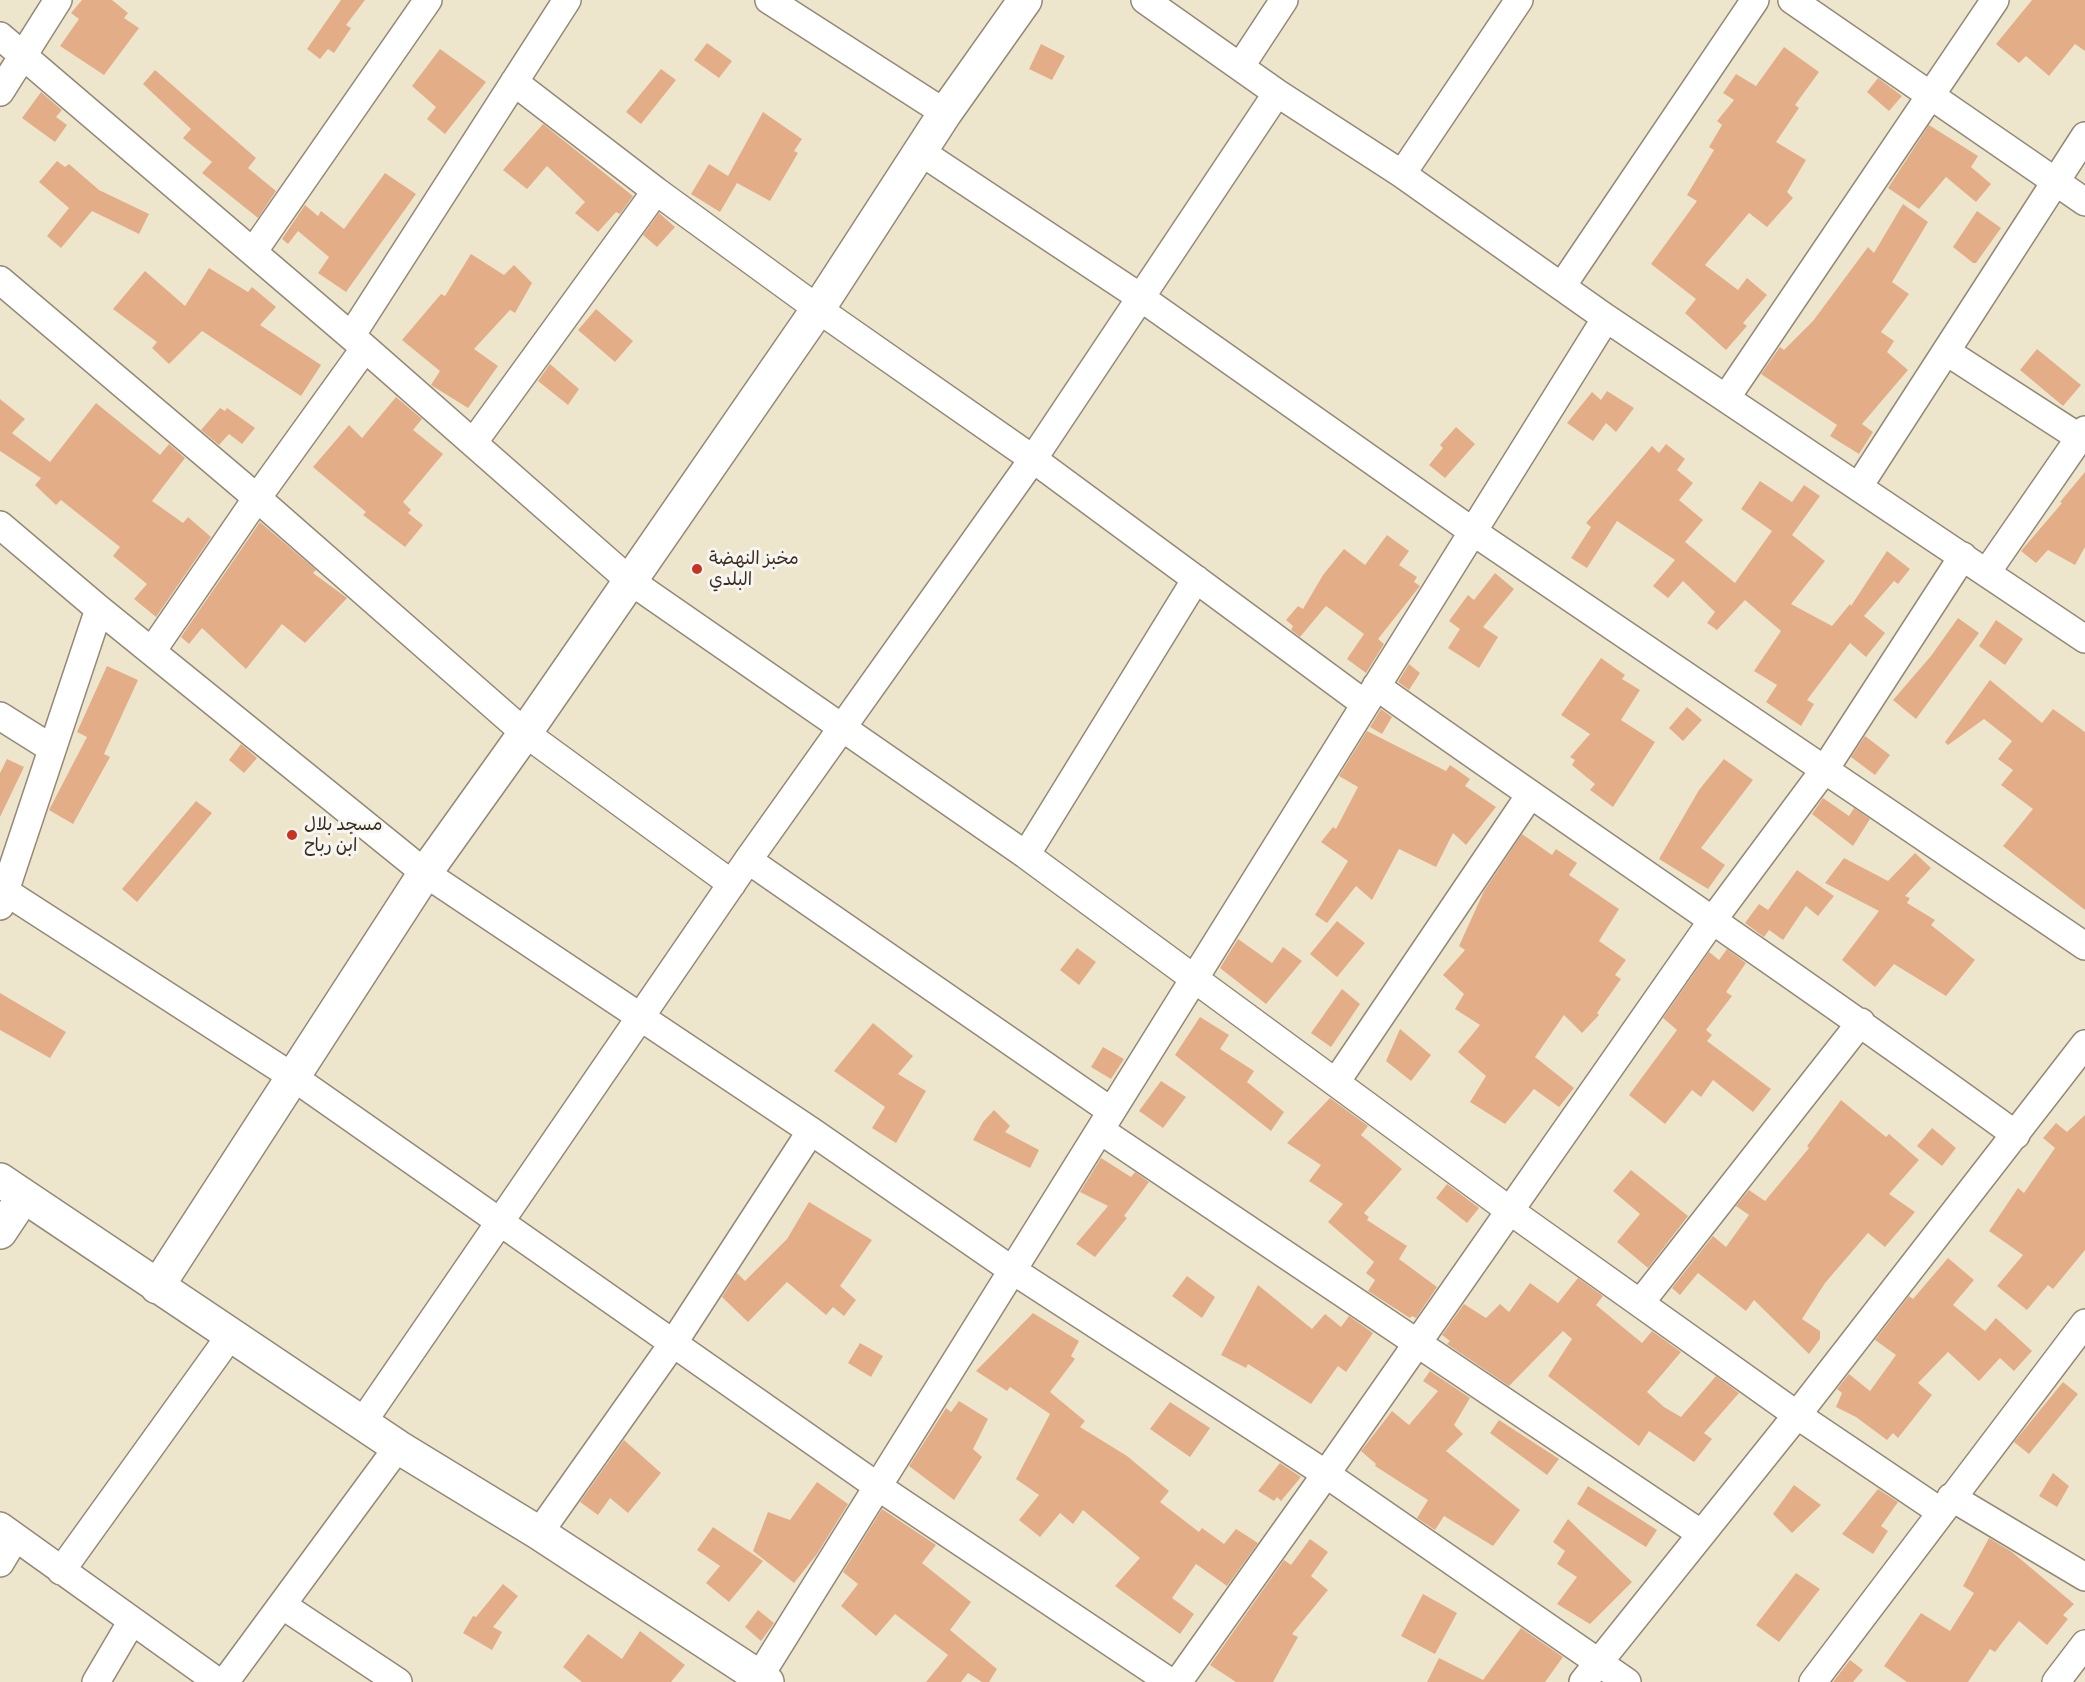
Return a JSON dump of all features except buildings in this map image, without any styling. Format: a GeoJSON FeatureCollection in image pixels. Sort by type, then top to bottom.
{"type":"FeatureCollection","features":[{"type":"Feature","properties":{"kind":"street"},"geometry":{"type":"LineString","coordinates":[[0,92],[58,0]]}},
{"type":"Feature","properties":{"kind":"street"},"geometry":{"type":"LineString","coordinates":[[253,252],[428,0]]}},
{"type":"Feature","properties":{"kind":"street"},"geometry":{"type":"LineString","coordinates":[[152,651],[358,342],[514,82],[567,0]]}},
{"type":"Feature","properties":{"kind":"street"},"geometry":{"type":"LineString","coordinates":[[769,0],[945,113]]}},
{"type":"Feature","properties":{"kind":"street"},"geometry":{"type":"LineString","coordinates":[[157,1287],[425,873],[525,733],[818,309],[945,113],[1025,0]]}},
{"type":"Feature","properties":{"kind":"street"},"geometry":{"type":"LineString","coordinates":[[1145,0],[1277,93],[1402,174],[1606,318],[2085,639]]}},
{"type":"Feature","properties":{"kind":"street"},"geometry":{"type":"LineString","coordinates":[[1240,67],[1284,0]]}},
{"type":"Feature","properties":{"kind":"street"},"geometry":{"type":"LineString","coordinates":[[1402,174],[1519,0]]}},
{"type":"Feature","properties":{"kind":"street"},"geometry":{"type":"LineString","coordinates":[[1562,286],[1755,0]]}},
{"type":"Feature","properties":{"kind":"street"},"geometry":{"type":"LineString","coordinates":[[1792,0],[2085,202]]}},
{"type":"Feature","properties":{"kind":"street"},"geometry":{"type":"LineString","coordinates":[[1726,398],[1995,0]]}},
{"type":"Feature","properties":{"kind":"street"},"geometry":{"type":"LineString","coordinates":[[0,36],[358,342],[629,580],[1026,855],[1509,1210],[1797,1415],[1946,1505],[2085,1577]]}},
{"type":"Feature","properties":{"kind":"street"},"geometry":{"type":"LineString","coordinates":[[514,82],[656,191],[818,309],[1033,459],[1196,579],[1371,695],[1530,795],[1861,1022],[2016,1135]]}},
{"type":"Feature","properties":{"kind":"street"},"geometry":{"type":"LineString","coordinates":[[362,1423],[498,1221],[642,1017],[748,861],[1033,459],[1277,93]]}},
{"type":"Feature","properties":{"kind":"street"},"geometry":{"type":"LineString","coordinates":[[1859,486],[2085,136]]}},
{"type":"Feature","properties":{"kind":"street"},"geometry":{"type":"LineString","coordinates":[[921,152],[1140,297],[1472,531],[2085,946]]}},
{"type":"Feature","properties":{"kind":"street"},"geometry":{"type":"LineString","coordinates":[[473,443],[656,191]]}},
{"type":"Feature","properties":{"kind":"street"},"geometry":{"type":"LineString","coordinates":[[0,280],[256,498],[525,733],[732,884]]}},
{"type":"Feature","properties":{"kind":"street"},"geometry":{"type":"LineString","coordinates":[[0,1232],[12,1188],[398,1447],[539,1533],[763,1679],[877,1486],[1606,318]]}},
{"type":"Feature","properties":{"kind":"street"},"geometry":{"type":"LineString","coordinates":[[1947,352],[2082,434],[1987,572]]}},
{"type":"Feature","properties":{"kind":"street"},"geometry":{"type":"LineString","coordinates":[[0,525],[99,609],[425,873],[811,1131],[1012,1270],[1326,1474],[1591,1673],[1628,1682]]}},
{"type":"Feature","properties":{"kind":"street"},"geometry":{"type":"LineString","coordinates":[[1178,1682],[1712,921],[1825,769],[1963,556]]}},
{"type":"Feature","properties":{"kind":"street"},"geometry":{"type":"LineString","coordinates":[[1026,855],[1196,579]]}},
{"type":"Feature","properties":{"kind":"street"},"geometry":{"type":"LineString","coordinates":[[99,609],[2,895],[293,1077],[877,1486],[1170,1682]]}},
{"type":"Feature","properties":{"kind":"street"},"geometry":{"type":"LineString","coordinates":[[0,717],[51,748]]}},
{"type":"Feature","properties":{"kind":"street"},"geometry":{"type":"LineString","coordinates":[[1335,1082],[1530,795]]}},
{"type":"Feature","properties":{"kind":"street"},"geometry":{"type":"LineString","coordinates":[[748,861],[1418,1342],[1700,1533]]}},
{"type":"Feature","properties":{"kind":"street"},"geometry":{"type":"LineString","coordinates":[[1641,1302],[1861,1022]]}},
{"type":"Feature","properties":{"kind":"street"},"geometry":{"type":"LineString","coordinates":[[1591,1673],[2016,1135],[2080,1062]]}},
{"type":"Feature","properties":{"kind":"street"},"geometry":{"type":"LineString","coordinates":[[539,1533],[674,1342],[811,1131]]}},
{"type":"Feature","properties":{"kind":"street"},"geometry":{"type":"LineString","coordinates":[[1813,1682],[2085,1323]]}},
{"type":"Feature","properties":{"kind":"street"},"geometry":{"type":"LineString","coordinates":[[61,1571],[230,1336]]}},
{"type":"Feature","properties":{"kind":"street"},"geometry":{"type":"LineString","coordinates":[[225,1682],[398,1447]]}},
{"type":"Feature","properties":{"kind":"street"},"geometry":{"type":"LineString","coordinates":[[0,1563],[8,1532],[218,1682]]}},
{"type":"Feature","properties":{"kind":"street"},"geometry":{"type":"LineString","coordinates":[[282,1605],[398,1682]]}},
{"type":"Feature","properties":{"kind":"street"},"geometry":{"type":"LineString","coordinates":[[96,1682],[132,1621]]}},
{"type":"Feature","properties":{"kind":"street"},"geometry":{"type":"LineString","coordinates":[[2056,1682],[2085,1644]]}},
{"type":"Feature","properties":{"kind":"place","name":"مخبز النهضة البلدي"},"geometry":{"type":"Point","coordinates":[697,569]}},
{"type":"Feature","properties":{"kind":"place","name":"مسجد بلال ابن رباح"},"geometry":{"type":"Point","coordinates":[292,835]}}]}
